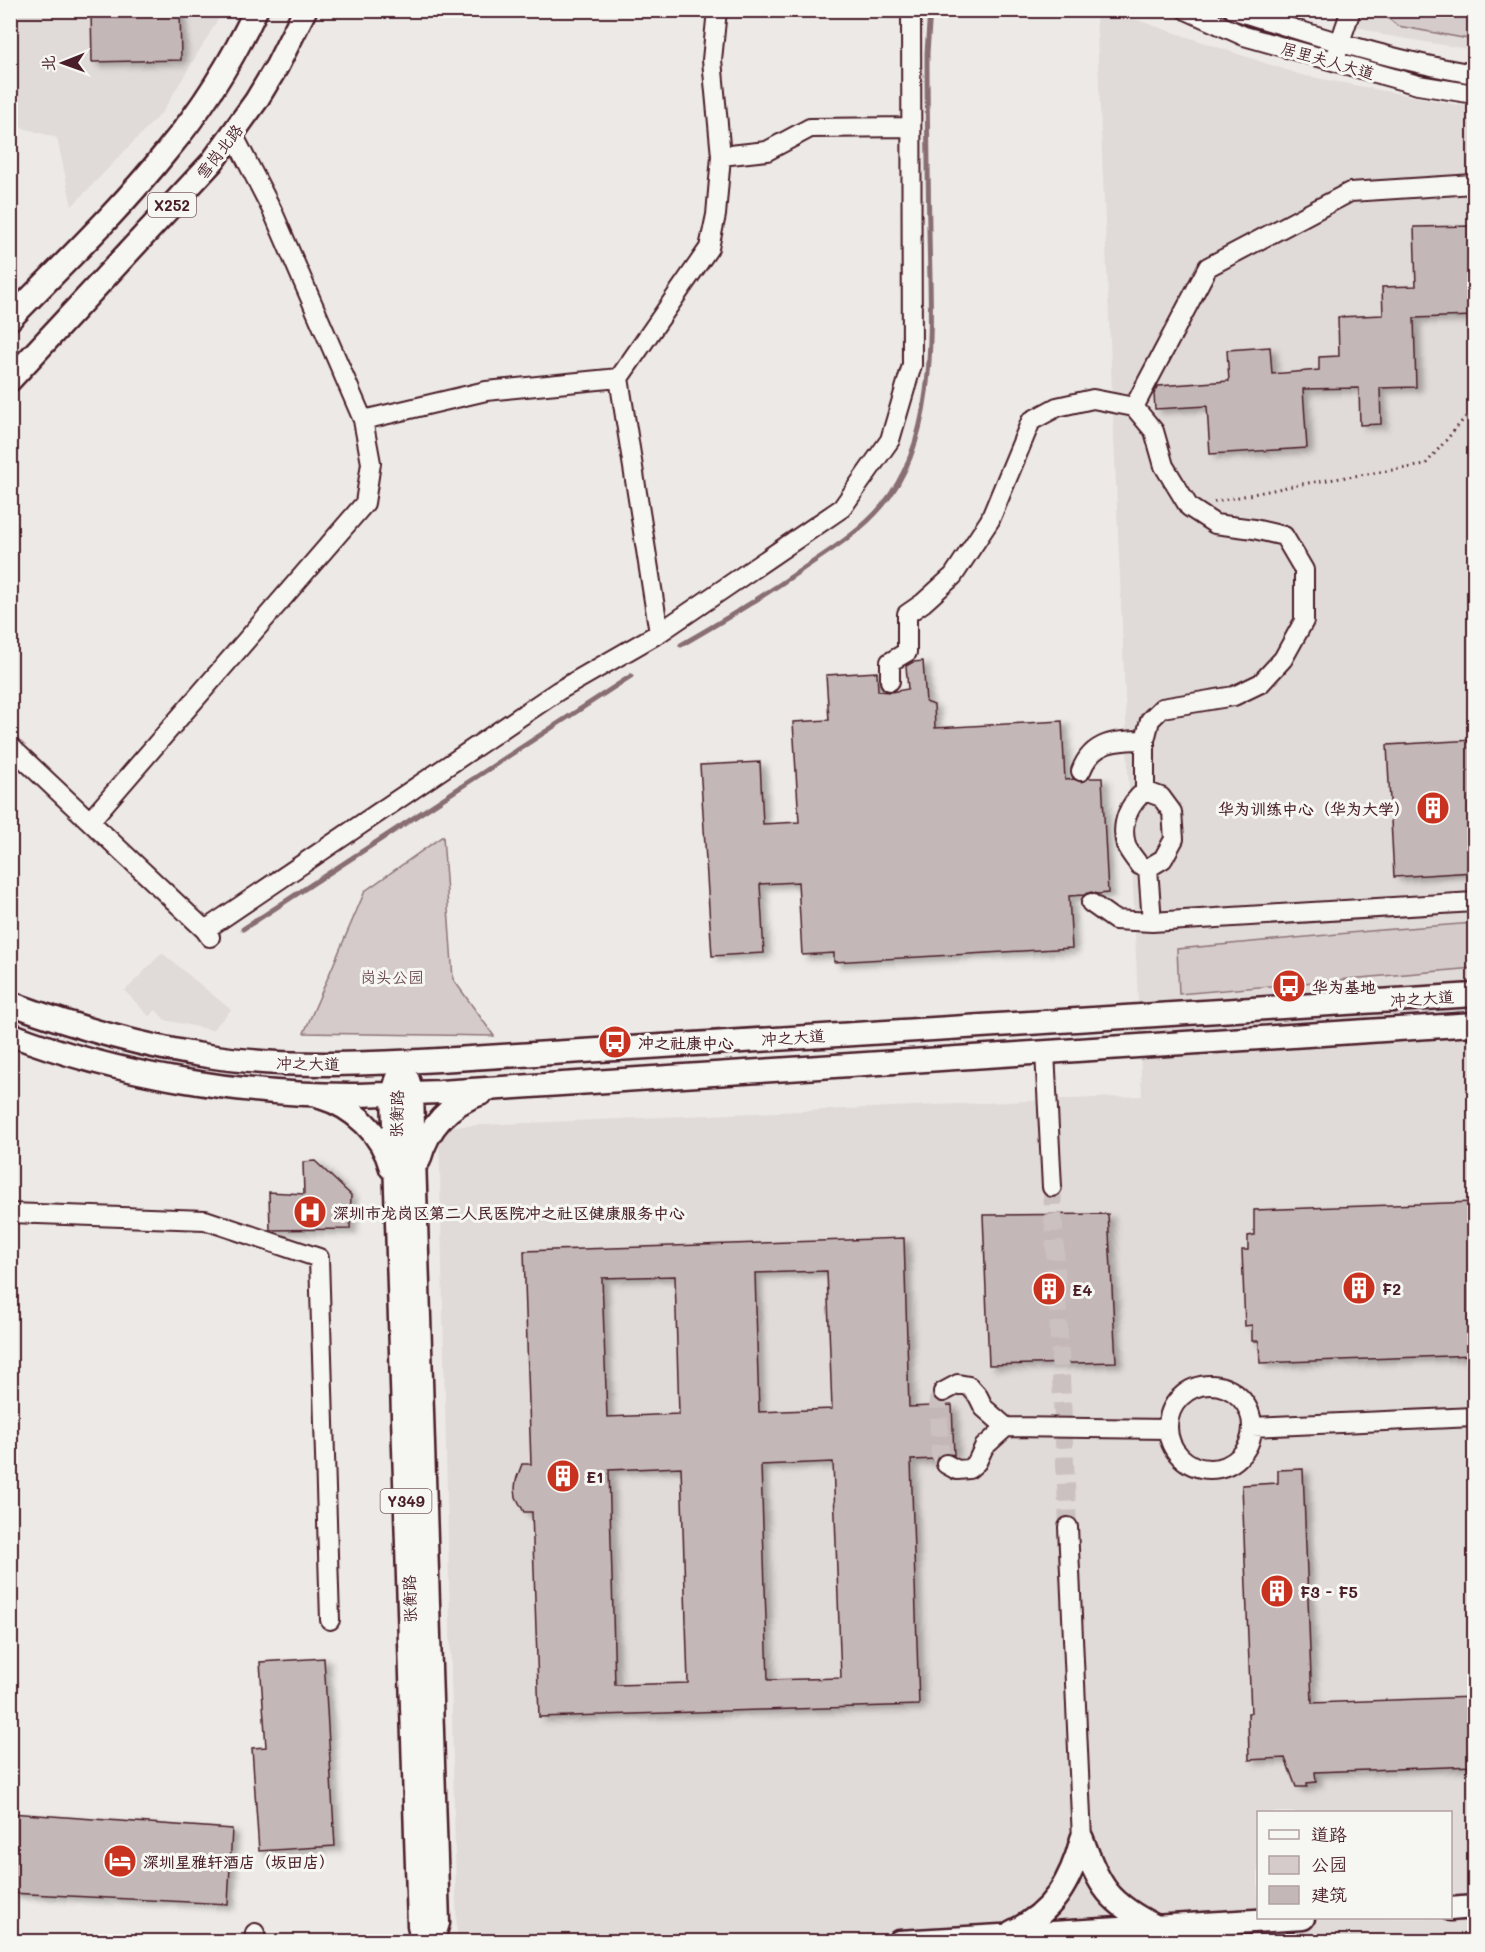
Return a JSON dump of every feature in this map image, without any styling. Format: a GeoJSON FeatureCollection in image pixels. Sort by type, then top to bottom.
{"type":"FeatureCollection","features":[{"type":"Feature","properties":{"kind":"main road","name":"X252"},"geometry":{"type":"LineString","coordinates":[[10,319],[166,153],[230,61],[256,10]]}},
{"type":"Feature","properties":{"kind":"main road","name":"雪岗北路"},"geometry":{"type":"LineString","coordinates":[[10,380],[189,188],[233,134],[277,66],[305,10]]}},
{"type":"Feature","properties":{"kind":"main road","name":"冲之大道"},"geometry":{"type":"LineString","coordinates":[[10,1004],[110,1036],[209,1056],[307,1064],[402,1062],[1474,994]]}},
{"type":"Feature","properties":{"kind":"main road","name":"冲之大道"},"geometry":{"type":"LineString","coordinates":[[10,1034],[72,1055],[121,1068],[182,1080],[308,1093],[403,1093],[1474,1024]]}},
{"type":"Feature","properties":{"kind":"main road","name":"张衡路"},"geometry":{"type":"LineString","coordinates":[[402,1062],[438,1923],[432,1941]]}},
{"type":"Feature","properties":{"kind":"main road"},"geometry":{"type":"LineString","coordinates":[[406,1186],[420,1158],[426,1138],[439,1119],[457,1105],[474,1096],[500,1088]]}},
{"type":"Feature","properties":{"kind":"main road"},"geometry":{"type":"LineString","coordinates":[[308,1093],[345,1107],[362,1120],[376,1135],[406,1186]]}},
{"type":"Feature","properties":{"kind":"main road","name":"张衡路"},"geometry":{"type":"LineString","coordinates":[[406,1186],[416,1836],[422,1941]]}},
{"type":"Feature","properties":{"kind":"main road"},"geometry":{"type":"LineString","coordinates":[[1082,1839],[1100,1883],[1113,1900],[1131,1914],[1155,1926]]}},
{"type":"Feature","properties":{"kind":"main road"},"geometry":{"type":"LineString","coordinates":[[1005,1935],[1029,1924],[1049,1907],[1076,1864],[1082,1839]]}},
{"type":"Feature","properties":{"kind":"main road"},"geometry":{"type":"LineString","coordinates":[[1452,1909],[1474,1907]]}},
{"type":"Feature","properties":{"kind":"main road"},"geometry":{"type":"LineString","coordinates":[[899,1941],[1271,1919]]}},
{"type":"Feature","properties":{"kind":"street"},"geometry":{"type":"LineString","coordinates":[[659,633],[619,378],[709,248],[716,215],[721,156],[712,60],[717,10]]}},
{"type":"Feature","properties":{"kind":"street"},"geometry":{"type":"LineString","coordinates":[[10,746],[208,934],[558,691],[659,633],[842,508],[890,440],[912,365],[911,10]]}},
{"type":"Feature","properties":{"kind":"street","name":"居里夫人大道"},"geometry":{"type":"LineString","coordinates":[[1186,10],[1244,36],[1418,85],[1474,94]]}},
{"type":"Feature","properties":{"kind":"street","name":"居里夫人大道"},"geometry":{"type":"LineString","coordinates":[[1234,10],[1436,68],[1474,74]]}},
{"type":"Feature","properties":{"kind":"street"},"geometry":{"type":"LineString","coordinates":[[1336,62],[1351,10]]}},
{"type":"Feature","properties":{"kind":"street"},"geometry":{"type":"LineString","coordinates":[[721,156],[767,151],[810,128],[911,127]]}},
{"type":"Feature","properties":{"kind":"street"},"geometry":{"type":"LineString","coordinates":[[90,821],[365,503],[371,463],[363,420],[272,210],[233,134]]}},
{"type":"Feature","properties":{"kind":"street"},"geometry":{"type":"LineString","coordinates":[[1134,407],[1208,267],[1350,192],[1474,184]]}},
{"type":"Feature","properties":{"kind":"street"},"geometry":{"type":"LineString","coordinates":[[363,420],[486,391],[619,378]]}},
{"type":"Feature","properties":{"kind":"street"},"geometry":{"type":"LineString","coordinates":[[890,681],[890,662],[907,652],[907,614],[953,576],[990,520],[1031,421],[1058,407],[1093,399],[1134,407],[1154,431],[1164,466],[1189,507],[1215,524],[1284,536],[1304,570],[1304,621],[1283,659],[1261,683],[1234,696],[1162,708],[1150,720],[1144,740],[1145,791]]}},
{"type":"Feature","properties":{"kind":"street"},"geometry":{"type":"LineString","coordinates":[[1081,771],[1085,760],[1098,747],[1117,740],[1144,740]]}},
{"type":"Feature","properties":{"kind":"street"},"geometry":{"type":"LineString","coordinates":[[1145,791],[1161,797],[1172,812],[1174,839],[1163,859],[1148,868],[1139,865],[1126,845],[1125,817],[1135,799],[1145,791]]}},
{"type":"Feature","properties":{"kind":"street"},"geometry":{"type":"LineString","coordinates":[[1148,868],[1152,922]]}},
{"type":"Feature","properties":{"kind":"street"},"geometry":{"type":"LineString","coordinates":[[1091,903],[1115,920],[1152,922],[1474,902]]}},
{"type":"Feature","properties":{"kind":"street"},"geometry":{"type":"LineString","coordinates":[[1045,1052],[1052,1187]]}},
{"type":"Feature","properties":{"kind":"street"},"geometry":{"type":"LineString","coordinates":[[10,1213],[205,1221],[319,1257],[330,1620]]}},
{"type":"Feature","properties":{"kind":"street"},"geometry":{"type":"LineString","coordinates":[[943,1392],[958,1384],[969,1386],[978,1396],[984,1408],[1006,1427],[1168,1429]]}},
{"type":"Feature","properties":{"kind":"street"},"geometry":{"type":"LineString","coordinates":[[1213,1385],[1230,1390],[1244,1402],[1251,1416],[1252,1433],[1247,1448],[1237,1460],[1223,1468],[1207,1470],[1192,1466],[1180,1457],[1171,1444],[1168,1429],[1170,1414],[1180,1398],[1195,1388],[1213,1385]]}},
{"type":"Feature","properties":{"kind":"street"},"geometry":{"type":"LineString","coordinates":[[1252,1427],[1474,1417]]}},
{"type":"Feature","properties":{"kind":"street"},"geometry":{"type":"LineString","coordinates":[[946,1464],[957,1470],[969,1469],[977,1462],[984,1447],[1006,1427]]}},
{"type":"Feature","properties":{"kind":"street"},"geometry":{"type":"LineString","coordinates":[[1068,1527],[1082,1839]]}},
{"type":"Feature","properties":{"kind":"path"},"geometry":{"type":"LineString","coordinates":[[1189,507],[1302,484],[1425,465],[1474,407]]}},
{"type":"Feature","properties":{"kind":"shaded area"},"geometry":{"type":"Polygon","coordinates":[[[10,11],[223,11],[163,111],[72,206],[57,138],[11,124],[10,11]]]}},
{"type":"Feature","properties":{"kind":"shaded area"},"geometry":{"type":"Polygon","coordinates":[[[1096,11],[1110,11],[1301,75],[1474,108],[1474,1941],[457,1941],[439,1127],[1142,1096],[1096,11]]]}},
{"type":"Feature","properties":{"kind":"shaded area"},"geometry":{"type":"Polygon","coordinates":[[[1310,11],[1474,11],[1474,50],[1384,35],[1310,11]]]}},
{"type":"Feature","properties":{"kind":"shaded area"},"geometry":{"type":"Polygon","coordinates":[[[162,953],[231,1010],[212,1030],[165,1020],[156,1010],[149,1016],[125,991],[162,953]]]}},
{"type":"Feature","properties":{"kind":"green space"},"geometry":{"type":"Polygon","coordinates":[[[1386,11],[1474,11],[1474,40],[1398,26],[1389,19],[1386,11]]]}},
{"type":"Feature","properties":{"kind":"green space","name":"岗头公园"},"geometry":{"type":"Polygon","coordinates":[[[443,836],[453,979],[494,1036],[304,1033],[365,891],[443,836]]]}},
{"type":"Feature","properties":{"kind":"green space"},"geometry":{"type":"Polygon","coordinates":[[[1474,923],[1474,968],[1179,994],[1177,949],[1474,923]]]}},
{"type":"Feature","properties":{"kind":"building"},"geometry":{"type":"Polygon","coordinates":[[[91,10],[180,10],[181,60],[92,62],[91,10]]]}},
{"type":"Feature","properties":{"kind":"building"},"geometry":{"type":"Polygon","coordinates":[[[1474,226],[1474,316],[1414,318],[1416,387],[1380,388],[1381,424],[1360,425],[1359,388],[1303,389],[1307,448],[1210,454],[1207,406],[1155,409],[1154,394],[1158,386],[1229,381],[1227,350],[1270,347],[1272,374],[1319,370],[1319,357],[1339,356],[1338,317],[1383,315],[1382,287],[1416,286],[1414,227],[1474,226]]]}},
{"type":"Feature","properties":{"kind":"building"},"geometry":{"type":"Polygon","coordinates":[[[923,661],[926,702],[934,705],[935,728],[1062,721],[1065,780],[1074,779],[1081,782],[1089,778],[1102,778],[1108,893],[1091,892],[1069,896],[1072,948],[834,962],[834,953],[802,955],[798,882],[760,884],[764,953],[712,956],[700,765],[760,762],[763,824],[799,822],[793,722],[829,720],[826,675],[877,672],[878,691],[891,692],[908,689],[906,666],[913,662],[923,661]]]}},
{"type":"Feature","properties":{"kind":"building","name":"华为训练中心（华为大学）"},"geometry":{"type":"Polygon","coordinates":[[[1474,740],[1474,872],[1394,877],[1387,745],[1474,740]]]}},
{"type":"Feature","properties":{"kind":"building","name":"深圳市龙岗区第二人民医院冲之社区健康服务中心"},"geometry":{"type":"Polygon","coordinates":[[[315,1161],[351,1195],[350,1229],[270,1230],[269,1192],[304,1194],[303,1162],[315,1161]]]}},
{"type":"Feature","properties":{"kind":"building","name":"F2"},"geometry":{"type":"Polygon","coordinates":[[[1474,1202],[1474,1355],[1260,1363],[1259,1341],[1252,1341],[1252,1325],[1245,1326],[1242,1250],[1248,1250],[1248,1236],[1254,1235],[1254,1210],[1474,1202]]]}},
{"type":"Feature","properties":{"kind":"building","name":"E4"},"geometry":{"type":"Polygon","coordinates":[[[1108,1214],[1116,1362],[989,1365],[983,1215],[1108,1214]]]}},
{"type":"Feature","properties":{"kind":"building","name":"E1"},"geometry":{"type":"Polygon","coordinates":[[[904,1238],[909,1407],[952,1405],[954,1455],[945,1453],[936,1459],[911,1460],[919,1705],[539,1717],[532,1512],[524,1512],[516,1497],[515,1488],[522,1464],[531,1464],[524,1251],[904,1238]],[[827,1271],[755,1273],[759,1412],[832,1409],[827,1271]],[[675,1276],[602,1278],[607,1417],[679,1414],[675,1276]],[[833,1462],[761,1465],[768,1680],[841,1678],[833,1462]],[[681,1467],[609,1470],[615,1685],[688,1683],[681,1467]]]}},
{"type":"Feature","properties":{"kind":"building","name":"F3 - F5"},"geometry":{"type":"Polygon","coordinates":[[[1303,1469],[1312,1703],[1474,1697],[1474,1766],[1315,1772],[1316,1782],[1307,1783],[1307,1787],[1296,1787],[1285,1758],[1249,1760],[1248,1713],[1251,1713],[1242,1485],[1278,1483],[1278,1470],[1303,1469]]]}},
{"type":"Feature","properties":{"kind":"building"},"geometry":{"type":"Polygon","coordinates":[[[324,1658],[335,1846],[259,1851],[252,1748],[266,1747],[260,1662],[324,1658]]]}},
{"type":"Feature","properties":{"kind":"building","name":"深圳星雅轩酒店（坂田店）"},"geometry":{"type":"Polygon","coordinates":[[[10,1813],[232,1829],[228,1904],[10,1893],[10,1813]]]}},
{"type":"Feature","properties":{"kind":"waterway"},"geometry":{"type":"LineString","coordinates":[[681,645],[774,588],[855,532],[882,506],[901,478],[914,445],[923,411],[930,337],[927,53],[930,10]]}},
{"type":"Feature","properties":{"kind":"waterway"},"geometry":{"type":"LineString","coordinates":[[243,929],[631,676]]}},
{"type":"Feature","properties":{"kind":"tunnel"},"geometry":{"type":"LineString","coordinates":[[1052,1187],[1068,1527]]}},
{"type":"Feature","properties":{"kind":"tunnel"},"geometry":{"type":"LineString","coordinates":[[943,1392],[938,1401],[940,1454],[946,1464]]}},
{"type":"Feature","properties":{"kind":"place","name":"华为训练中心（华为大学）"},"geometry":{"type":"Point","coordinates":[1433,808]}},
{"type":"Feature","properties":{"kind":"place","name":"华为基地"},"geometry":{"type":"Point","coordinates":[1289,986]}},
{"type":"Feature","properties":{"kind":"place","name":"冲之社康中心"},"geometry":{"type":"Point","coordinates":[615,1042]}},
{"type":"Feature","properties":{"kind":"place","name":"深圳市龙岗区第二人民医院冲之社区健康服务中心"},"geometry":{"type":"Point","coordinates":[310,1212]}},
{"type":"Feature","properties":{"kind":"place","name":"F2"},"geometry":{"type":"Point","coordinates":[1359,1288]}},
{"type":"Feature","properties":{"kind":"place","name":"E4"},"geometry":{"type":"Point","coordinates":[1049,1289]}},
{"type":"Feature","properties":{"kind":"place","name":"E1"},"geometry":{"type":"Point","coordinates":[563,1476]}},
{"type":"Feature","properties":{"kind":"place","name":"F3 - F5"},"geometry":{"type":"Point","coordinates":[1277,1591]}},
{"type":"Feature","properties":{"kind":"place","name":"深圳星雅轩酒店（坂田店）"},"geometry":{"type":"Point","coordinates":[120,1861]}}]}
